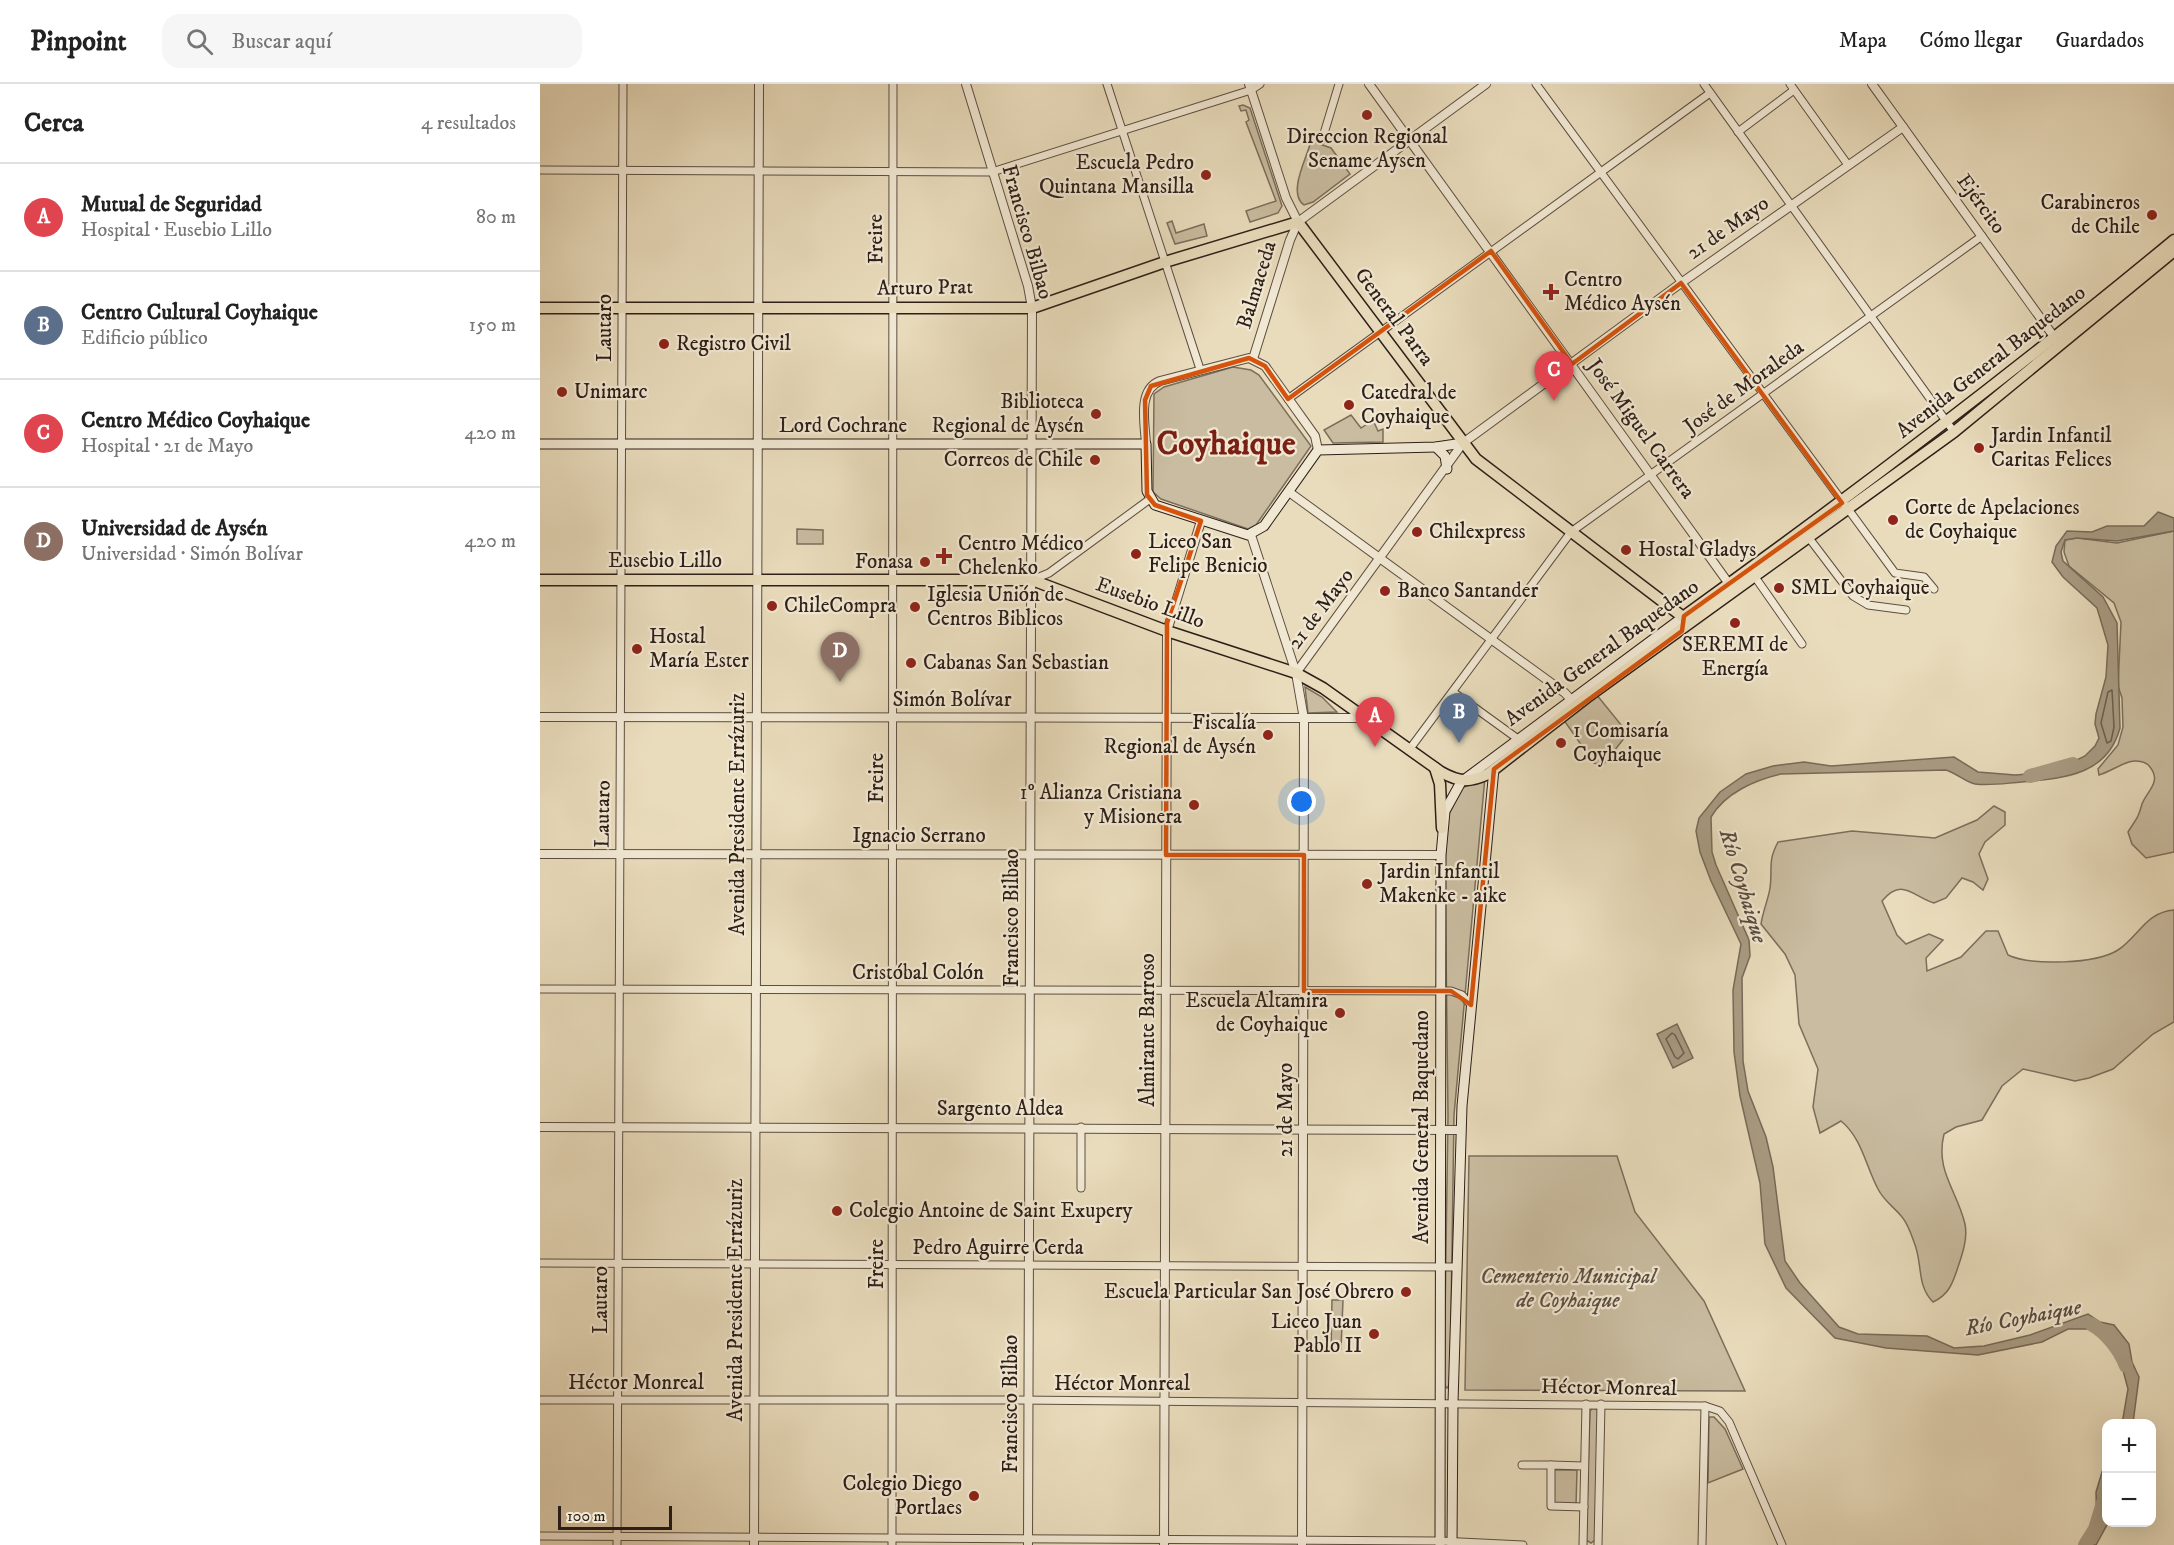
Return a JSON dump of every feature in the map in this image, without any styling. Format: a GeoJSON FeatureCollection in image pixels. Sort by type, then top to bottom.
{"type":"FeatureCollection","features":[{"type":"Feature","properties":{"kind":"main road","name":"Arturo Prat"},"geometry":{"type":"LineString","coordinates":[[540,308],[1032,308],[1165,262],[1298,222]]}},
{"type":"Feature","properties":{"kind":"main road","name":"General Parra"},"geometry":{"type":"LineString","coordinates":[[1298,222],[1481,464],[1683,617]]}},
{"type":"Feature","properties":{"kind":"main road","name":"Avenida General Baquedano"},"geometry":{"type":"LineString","coordinates":[[1452,1543],[1453,1403],[1461,1130],[1494,769],[1683,617],[1732,588],[1951,428],[2173,245]]}},
{"type":"Feature","properties":{"kind":"main road"},"geometry":{"type":"LineString","coordinates":[[1146,444],[1146,487],[1150,499],[1159,507],[1241,534],[1251,535],[1264,526],[1318,450],[1436,447],[1463,443]]}},
{"type":"Feature","properties":{"kind":"main road","name":"Lord Cochrane"},"geometry":{"type":"LineString","coordinates":[[540,444],[1146,444]]}},
{"type":"Feature","properties":{"kind":"main road"},"geometry":{"type":"LineString","coordinates":[[1436,447],[1444,456],[1447,469]]}},
{"type":"Feature","properties":{"kind":"main road","name":"Avenida General Baquedano"},"geometry":{"type":"LineString","coordinates":[[1440,1543],[1442,828],[1447,804],[1461,782],[1518,739],[1682,631],[1732,588],[1755,578],[1809,538],[1845,507]]}},
{"type":"Feature","properties":{"kind":"main road","name":"Eusebio Lillo"},"geometry":{"type":"LineString","coordinates":[[540,580],[1032,580],[1167,631],[1296,673],[1435,768],[1461,782]]}},
{"type":"Feature","properties":{"kind":"main road"},"geometry":{"type":"LineString","coordinates":[[1682,631],[1683,617]]}},
{"type":"Feature","properties":{"kind":"main road"},"geometry":{"type":"LineString","coordinates":[[1435,768],[1440,784],[1442,828]]}},
{"type":"Feature","properties":{"kind":"main road"},"geometry":{"type":"LineString","coordinates":[[1461,782],[1479,778],[1494,769]]}},
{"type":"Feature","properties":{"kind":"street","name":"Lautaro"},"geometry":{"type":"LineString","coordinates":[[617,1545],[622,84]]}},
{"type":"Feature","properties":{"kind":"street","name":"Avenida Presidente Errázuriz"},"geometry":{"type":"LineString","coordinates":[[754,1541],[759,84]]}},
{"type":"Feature","properties":{"kind":"street","name":"Freire"},"geometry":{"type":"LineString","coordinates":[[892,1541],[895,444],[893,84]]}},
{"type":"Feature","properties":{"kind":"street","name":"Francisco Bilbao"},"geometry":{"type":"LineString","coordinates":[[966,84],[1028,286],[1032,308],[1034,444],[1028,1542]]}},
{"type":"Feature","properties":{"kind":"street"},"geometry":{"type":"LineString","coordinates":[[1107,84],[1200,369]]}},
{"type":"Feature","properties":{"kind":"street"},"geometry":{"type":"LineString","coordinates":[[540,170],[992,172],[1123,132],[1260,84]]}},
{"type":"Feature","properties":{"kind":"street"},"geometry":{"type":"LineString","coordinates":[[1322,140],[1340,84]]}},
{"type":"Feature","properties":{"kind":"street","name":"José Miguel Carrera"},"geometry":{"type":"LineString","coordinates":[[1370,84],[1732,588]]}},
{"type":"Feature","properties":{"kind":"street"},"geometry":{"type":"LineString","coordinates":[[1298,222],[1486,84]]}},
{"type":"Feature","properties":{"kind":"street"},"geometry":{"type":"LineString","coordinates":[[1536,84],[1895,573],[1924,577],[1934,589]]}},
{"type":"Feature","properties":{"kind":"street"},"geometry":{"type":"LineString","coordinates":[[1704,84],[1951,428]]}},
{"type":"Feature","properties":{"kind":"street","name":"Ejército"},"geometry":{"type":"LineString","coordinates":[[1872,84],[2057,341]]}},
{"type":"Feature","properties":{"kind":"street","name":"General Parra"},"geometry":{"type":"LineString","coordinates":[[1250,87],[1286,198],[1298,222]]}},
{"type":"Feature","properties":{"kind":"street"},"geometry":{"type":"LineString","coordinates":[[1738,132],[1792,87],[1848,165]]}},
{"type":"Feature","properties":{"kind":"street"},"geometry":{"type":"LineString","coordinates":[[1288,399],[1710,93]]}},
{"type":"Feature","properties":{"kind":"street","name":"21 de Mayo"},"geometry":{"type":"LineString","coordinates":[[1302,1542],[1304,719],[1296,673],[1447,469],[1463,443],[1682,283],[1903,127]]}},
{"type":"Feature","properties":{"kind":"street","name":"Balmaceda"},"geometry":{"type":"LineString","coordinates":[[1253,359],[1290,240],[1298,222]]}},
{"type":"Feature","properties":{"kind":"street","name":"José de Moraleda"},"geometry":{"type":"LineString","coordinates":[[1408,750],[1571,532],[1982,236]]}},
{"type":"Feature","properties":{"kind":"street"},"geometry":{"type":"LineString","coordinates":[[1146,444],[1145,400],[1149,388],[1157,382],[1239,358],[1253,359],[1265,366],[1317,439],[1318,450]]}},
{"type":"Feature","properties":{"kind":"street"},"geometry":{"type":"LineString","coordinates":[[1289,492],[1574,703]]}},
{"type":"Feature","properties":{"kind":"street"},"geometry":{"type":"LineString","coordinates":[[1032,580],[1049,573],[1150,499]]}},
{"type":"Feature","properties":{"kind":"street","name":"Almirante Barroso"},"geometry":{"type":"LineString","coordinates":[[1164,1542],[1167,631],[1201,521]]}},
{"type":"Feature","properties":{"kind":"street"},"geometry":{"type":"LineString","coordinates":[[1251,535],[1296,673]]}},
{"type":"Feature","properties":{"kind":"street"},"geometry":{"type":"LineString","coordinates":[[1809,538],[1853,596],[1868,605],[1906,610]]}},
{"type":"Feature","properties":{"kind":"street"},"geometry":{"type":"LineString","coordinates":[[1755,578],[1802,644]]}},
{"type":"Feature","properties":{"kind":"street"},"geometry":{"type":"LineString","coordinates":[[1453,692],[1518,739]]}},
{"type":"Feature","properties":{"kind":"street","name":"Simón Bolívar"},"geometry":{"type":"LineString","coordinates":[[540,717],[1363,718]]}},
{"type":"Feature","properties":{"kind":"street","name":"Ignacio Serrano"},"geometry":{"type":"LineString","coordinates":[[540,854],[1442,855]]}},
{"type":"Feature","properties":{"kind":"street","name":"Cristóbal Colón"},"geometry":{"type":"LineString","coordinates":[[540,989],[1441,992],[1459,993],[1471,1005]]}},
{"type":"Feature","properties":{"kind":"street","name":"Sargento Aldea"},"geometry":{"type":"LineString","coordinates":[[540,1127],[894,1126],[1461,1130]]}},
{"type":"Feature","properties":{"kind":"street"},"geometry":{"type":"LineString","coordinates":[[1081,1127],[1081,1188]]}},
{"type":"Feature","properties":{"kind":"street","name":"Pedro Aguirre Cerda"},"geometry":{"type":"LineString","coordinates":[[540,1263],[1456,1267]]}},
{"type":"Feature","properties":{"kind":"street","name":"Héctor Monreal"},"geometry":{"type":"LineString","coordinates":[[540,1400],[1440,1402],[1705,1406]]}},
{"type":"Feature","properties":{"kind":"street"},"geometry":{"type":"LineString","coordinates":[[1583,1545],[1586,1404]]}},
{"type":"Feature","properties":{"kind":"street"},"geometry":{"type":"LineString","coordinates":[[1598,1545],[1601,1404]]}},
{"type":"Feature","properties":{"kind":"street"},"geometry":{"type":"LineString","coordinates":[[1702,1545],[1705,1406],[1720,1411],[1729,1422],[1782,1545]]}},
{"type":"Feature","properties":{"kind":"street"},"geometry":{"type":"LineString","coordinates":[[1522,1465],[1584,1466]]}},
{"type":"Feature","properties":{"kind":"street"},"geometry":{"type":"LineString","coordinates":[[1551,1466],[1551,1506],[1584,1507]]}},
{"type":"Feature","properties":{"kind":"street"},"geometry":{"type":"LineString","coordinates":[[540,1536],[754,1541],[1302,1542],[1523,1545]]}},
{"type":"Feature","properties":{"kind":"highlighted area"},"geometry":{"type":"Polygon","coordinates":[[[1491,251],[1572,364],[1681,283],[1842,503],[1684,616],[1682,631],[1494,769],[1471,1005],[1451,991],[1304,991],[1304,855],[1166,855],[1167,623],[1201,521],[1155,505],[1147,495],[1145,400],[1151,386],[1249,358],[1265,366],[1288,399],[1491,251]]]}},
{"type":"Feature","properties":{"kind":"green space"},"geometry":{"type":"Polygon","coordinates":[[[1239,106],[1250,108],[1282,206],[1278,213],[1250,222],[1246,211],[1276,201],[1246,122],[1249,120],[1246,110],[1241,111],[1239,106]]]}},
{"type":"Feature","properties":{"kind":"green space"},"geometry":{"type":"Polygon","coordinates":[[[1311,141],[1331,148],[1350,174],[1313,202],[1304,205],[1299,200],[1297,192],[1311,141]]]}},
{"type":"Feature","properties":{"kind":"green space"},"geometry":{"type":"Polygon","coordinates":[[[1172,221],[1176,233],[1204,224],[1207,236],[1175,244],[1167,223],[1172,221]]]}},
{"type":"Feature","properties":{"kind":"green space"},"geometry":{"type":"Polygon","coordinates":[[[1233,367],[1251,370],[1259,375],[1311,446],[1256,525],[1248,529],[1161,499],[1153,492],[1154,394],[1164,387],[1233,367]]]}},
{"type":"Feature","properties":{"kind":"green space"},"geometry":{"type":"Polygon","coordinates":[[[1351,415],[1361,428],[1373,420],[1378,431],[1383,429],[1383,442],[1333,443],[1324,430],[1351,415]]]}},
{"type":"Feature","properties":{"kind":"green space"},"geometry":{"type":"Polygon","coordinates":[[[797,529],[823,530],[823,544],[797,544],[797,529]]]}},
{"type":"Feature","properties":{"kind":"green space"},"geometry":{"type":"Polygon","coordinates":[[[2174,531],[2174,852],[2146,858],[2132,844],[2128,832],[2137,819],[2144,799],[2154,782],[2153,772],[2148,765],[2138,761],[2125,763],[2099,775],[2098,769],[2118,745],[2123,727],[2122,698],[2118,686],[2121,622],[2114,603],[2069,566],[2064,552],[2065,540],[2077,538],[2117,543],[2174,531]]]}},
{"type":"Feature","properties":{"kind":"green space"},"geometry":{"type":"Polygon","coordinates":[[[1305,687],[1322,697],[1337,712],[1308,713],[1305,687]]]}},
{"type":"Feature","properties":{"kind":"green space"},"geometry":{"type":"Polygon","coordinates":[[[1596,694],[1622,726],[1625,737],[1603,765],[1594,763],[1563,719],[1596,694]]]}},
{"type":"Feature","properties":{"kind":"green space"},"geometry":{"type":"Polygon","coordinates":[[[1485,777],[1454,1115],[1450,1384],[1447,1388],[1444,1385],[1448,1116],[1445,864],[1447,818],[1462,788],[1485,777]]]}},
{"type":"Feature","properties":{"kind":"green space"},"geometry":{"type":"Polygon","coordinates":[[[1994,806],[2005,812],[2005,825],[1985,842],[1979,854],[1988,879],[1983,890],[1973,882],[1962,878],[1946,898],[1934,903],[1901,889],[1895,890],[1882,901],[1897,935],[1906,944],[1929,934],[1943,940],[1926,958],[1927,971],[1961,957],[1986,931],[1998,931],[2008,955],[2018,959],[2063,962],[2108,955],[2118,950],[2156,915],[2174,910],[2174,1022],[2153,1034],[2113,1069],[2089,1078],[2075,1081],[2023,1069],[2002,1086],[1982,1120],[1956,1127],[1944,1134],[1942,1159],[1965,1224],[1966,1235],[1963,1253],[1951,1285],[1946,1293],[1933,1302],[1924,1288],[1917,1250],[1908,1226],[1880,1193],[1854,1136],[1841,1121],[1820,1133],[1813,1107],[1818,1069],[1799,1024],[1795,975],[1785,954],[1761,924],[1770,888],[1771,860],[1778,842],[1852,831],[1935,838],[1977,820],[1994,806]]]}},
{"type":"Feature","properties":{"kind":"green space","name":"Cementerio Municipal de Coyhaique"},"geometry":{"type":"Polygon","coordinates":[[[1469,1156],[1617,1156],[1635,1212],[1704,1301],[1745,1391],[1465,1390],[1469,1156]]]}},
{"type":"Feature","properties":{"kind":"green space"},"geometry":{"type":"Polygon","coordinates":[[[1332,1300],[1343,1300],[1341,1349],[1331,1350],[1332,1300]]]}},
{"type":"Feature","properties":{"kind":"green space"},"geometry":{"type":"Polygon","coordinates":[[[1593,1408],[1598,1410],[1595,1540],[1591,1543],[1586,1540],[1590,1411],[1593,1408]]]}},
{"type":"Feature","properties":{"kind":"green space"},"geometry":{"type":"Polygon","coordinates":[[[1709,1417],[1714,1417],[1725,1429],[1743,1469],[1708,1483],[1709,1417]]]}},
{"type":"Feature","properties":{"kind":"green space"},"geometry":{"type":"Polygon","coordinates":[[[1554,1470],[1577,1470],[1576,1506],[1553,1503],[1554,1470]]]}},
{"type":"Feature","properties":{"kind":"water"},"geometry":{"type":"Polygon","coordinates":[[[2158,512],[2174,518],[2174,531],[2117,541],[2077,538],[2065,540],[2061,552],[2063,561],[2103,597],[2117,623],[2120,728],[2114,744],[2094,765],[2081,772],[2053,779],[1993,785],[1972,783],[1946,770],[1781,774],[1761,780],[1732,794],[1711,817],[1712,852],[1716,865],[1749,940],[1750,956],[1742,978],[1743,1061],[1748,1091],[1766,1137],[1773,1167],[1785,1261],[1800,1283],[1839,1327],[1858,1334],[1927,1336],[1954,1348],[1984,1346],[2030,1335],[2088,1314],[2100,1322],[2114,1325],[2129,1344],[2132,1362],[2139,1377],[2134,1419],[2123,1419],[2128,1389],[2116,1344],[2096,1329],[2068,1329],[2042,1342],[1978,1355],[1886,1348],[1835,1338],[1786,1288],[1765,1244],[1760,1183],[1740,1096],[1734,1052],[1733,990],[1741,944],[1711,881],[1700,852],[1696,831],[1699,818],[1720,792],[1746,774],[1773,766],[1804,762],[1831,766],[1954,757],[1978,772],[2015,775],[2052,772],[2085,756],[2099,738],[2095,724],[2106,677],[2108,645],[2097,608],[2063,577],[2052,562],[2056,546],[2067,531],[2092,532],[2107,526],[2144,526],[2158,512]]]}},
{"type":"Feature","properties":{"kind":"water"},"geometry":{"type":"Polygon","coordinates":[[[1677,1024],[1693,1058],[1673,1068],[1657,1034],[1677,1024]]]}},
{"type":"Feature","properties":{"kind":"water"},"geometry":{"type":"Polygon","coordinates":[[[2102,1472],[2102,1527],[2106,1527],[2096,1545],[2085,1545],[2097,1530],[2096,1492],[2102,1472]]]}},
{"type":"Feature","properties":{"kind":"waterway","name":"Río Coyhaique"},"geometry":{"type":"LineString","coordinates":[[2030,776],[2073,764]]}},
{"type":"Feature","properties":{"kind":"waterway","name":"Río Coyhaique"},"geometry":{"type":"LineString","coordinates":[[2091,1324],[2112,1342],[2126,1366]]}},
{"type":"Feature","properties":{"kind":"waterway","name":"Río Coyhaique"},"geometry":{"type":"LineString","coordinates":[[2085,1545],[2095,1529],[2102,1506]]}},
{"type":"Feature","properties":{"kind":"place","name":"Direccion Regional Sename Aysen"},"geometry":{"type":"Point","coordinates":[1367,115]}},
{"type":"Feature","properties":{"kind":"place","name":"Escuela Pedro Quintana Mansilla"},"geometry":{"type":"Point","coordinates":[1206,175]}},
{"type":"Feature","properties":{"kind":"place","name":"Carabineros de Chile"},"geometry":{"type":"Point","coordinates":[2152,215]}},
{"type":"Feature","properties":{"kind":"place","name":"Centro Médico Aysén"},"geometry":{"type":"Point","coordinates":[1551,292]}},
{"type":"Feature","properties":{"kind":"place","name":"Registro Civil"},"geometry":{"type":"Point","coordinates":[664,344]}},
{"type":"Feature","properties":{"kind":"place","name":"Unimarc"},"geometry":{"type":"Point","coordinates":[562,392]}},
{"type":"Feature","properties":{"kind":"place","name":"Centro Médico Coyhaique"},"geometry":{"type":"Point","coordinates":[1554,401]}},
{"type":"Feature","properties":{"kind":"place","name":"Catedral de Coyhaique"},"geometry":{"type":"Point","coordinates":[1349,405]}},
{"type":"Feature","properties":{"kind":"place","name":"Biblioteca Regional de Aysén"},"geometry":{"type":"Point","coordinates":[1096,414]}},
{"type":"Feature","properties":{"kind":"place","name":"Jardin Infantil Caritas Felices"},"geometry":{"type":"Point","coordinates":[1979,448]}},
{"type":"Feature","properties":{"kind":"place","name":"Correos de Chile"},"geometry":{"type":"Point","coordinates":[1095,460]}},
{"type":"Feature","properties":{"kind":"place","name":"Corte de Apelaciones de Coyhaique"},"geometry":{"type":"Point","coordinates":[1893,520]}},
{"type":"Feature","properties":{"kind":"place","name":"Chilexpress"},"geometry":{"type":"Point","coordinates":[1417,532]}},
{"type":"Feature","properties":{"kind":"place","name":"Hostal Gladys"},"geometry":{"type":"Point","coordinates":[1626,550]}},
{"type":"Feature","properties":{"kind":"place","name":"Liceo San Felipe Benicio"},"geometry":{"type":"Point","coordinates":[1136,554]}},
{"type":"Feature","properties":{"kind":"place","name":"Centro Médico Chelenko"},"geometry":{"type":"Point","coordinates":[944,556]}},
{"type":"Feature","properties":{"kind":"place","name":"Fonasa"},"geometry":{"type":"Point","coordinates":[925,562]}},
{"type":"Feature","properties":{"kind":"place","name":"SML Coyhaique"},"geometry":{"type":"Point","coordinates":[1779,588]}},
{"type":"Feature","properties":{"kind":"place","name":"Banco Santander"},"geometry":{"type":"Point","coordinates":[1385,591]}},
{"type":"Feature","properties":{"kind":"place","name":"ChileCompra"},"geometry":{"type":"Point","coordinates":[772,606]}},
{"type":"Feature","properties":{"kind":"place","name":"Iglesia Unión de Centros Biblicos"},"geometry":{"type":"Point","coordinates":[915,607]}},
{"type":"Feature","properties":{"kind":"place","name":"SEREMI de Energía"},"geometry":{"type":"Point","coordinates":[1735,623]}},
{"type":"Feature","properties":{"kind":"place","name":"Hostal María Ester"},"geometry":{"type":"Point","coordinates":[637,649]}},
{"type":"Feature","properties":{"kind":"place","name":"Cabanas San Sebastian"},"geometry":{"type":"Point","coordinates":[911,663]}},
{"type":"Feature","properties":{"kind":"place","name":"Universidad de Aysén"},"geometry":{"type":"Point","coordinates":[840,682]}},
{"type":"Feature","properties":{"kind":"place","name":"Fiscalía Regional de Aysén"},"geometry":{"type":"Point","coordinates":[1268,735]}},
{"type":"Feature","properties":{"kind":"place","name":"Centro Cultural Coyhaique"},"geometry":{"type":"Point","coordinates":[1459,743]}},
{"type":"Feature","properties":{"kind":"place","name":"1 Comisaría Coyhaique"},"geometry":{"type":"Point","coordinates":[1561,743]}},
{"type":"Feature","properties":{"kind":"place","name":"Mutual de Seguridad"},"geometry":{"type":"Point","coordinates":[1375,747]}},
{"type":"Feature","properties":{"kind":"place","name":"1º Alianza Cristiana y Misionera"},"geometry":{"type":"Point","coordinates":[1194,805]}},
{"type":"Feature","properties":{"kind":"place","name":"Jardin Infantil Makenke - aike"},"geometry":{"type":"Point","coordinates":[1367,884]}},
{"type":"Feature","properties":{"kind":"place","name":"Escuela Altamira de Coyhaique"},"geometry":{"type":"Point","coordinates":[1340,1013]}},
{"type":"Feature","properties":{"kind":"place","name":"Colegio Antoine de Saint Exupery"},"geometry":{"type":"Point","coordinates":[837,1211]}},
{"type":"Feature","properties":{"kind":"place","name":"Escuela Particular San José Obrero"},"geometry":{"type":"Point","coordinates":[1406,1292]}},
{"type":"Feature","properties":{"kind":"place","name":"Liceo Juan Pablo II"},"geometry":{"type":"Point","coordinates":[1374,1334]}},
{"type":"Feature","properties":{"kind":"place","name":"Colegio Diego Portlaes"},"geometry":{"type":"Point","coordinates":[974,1496]}},
{"type":"Feature","properties":{"kind":"district","name":"Coyhaique"},"geometry":{"type":"Point","coordinates":[1226,444]}}]}
